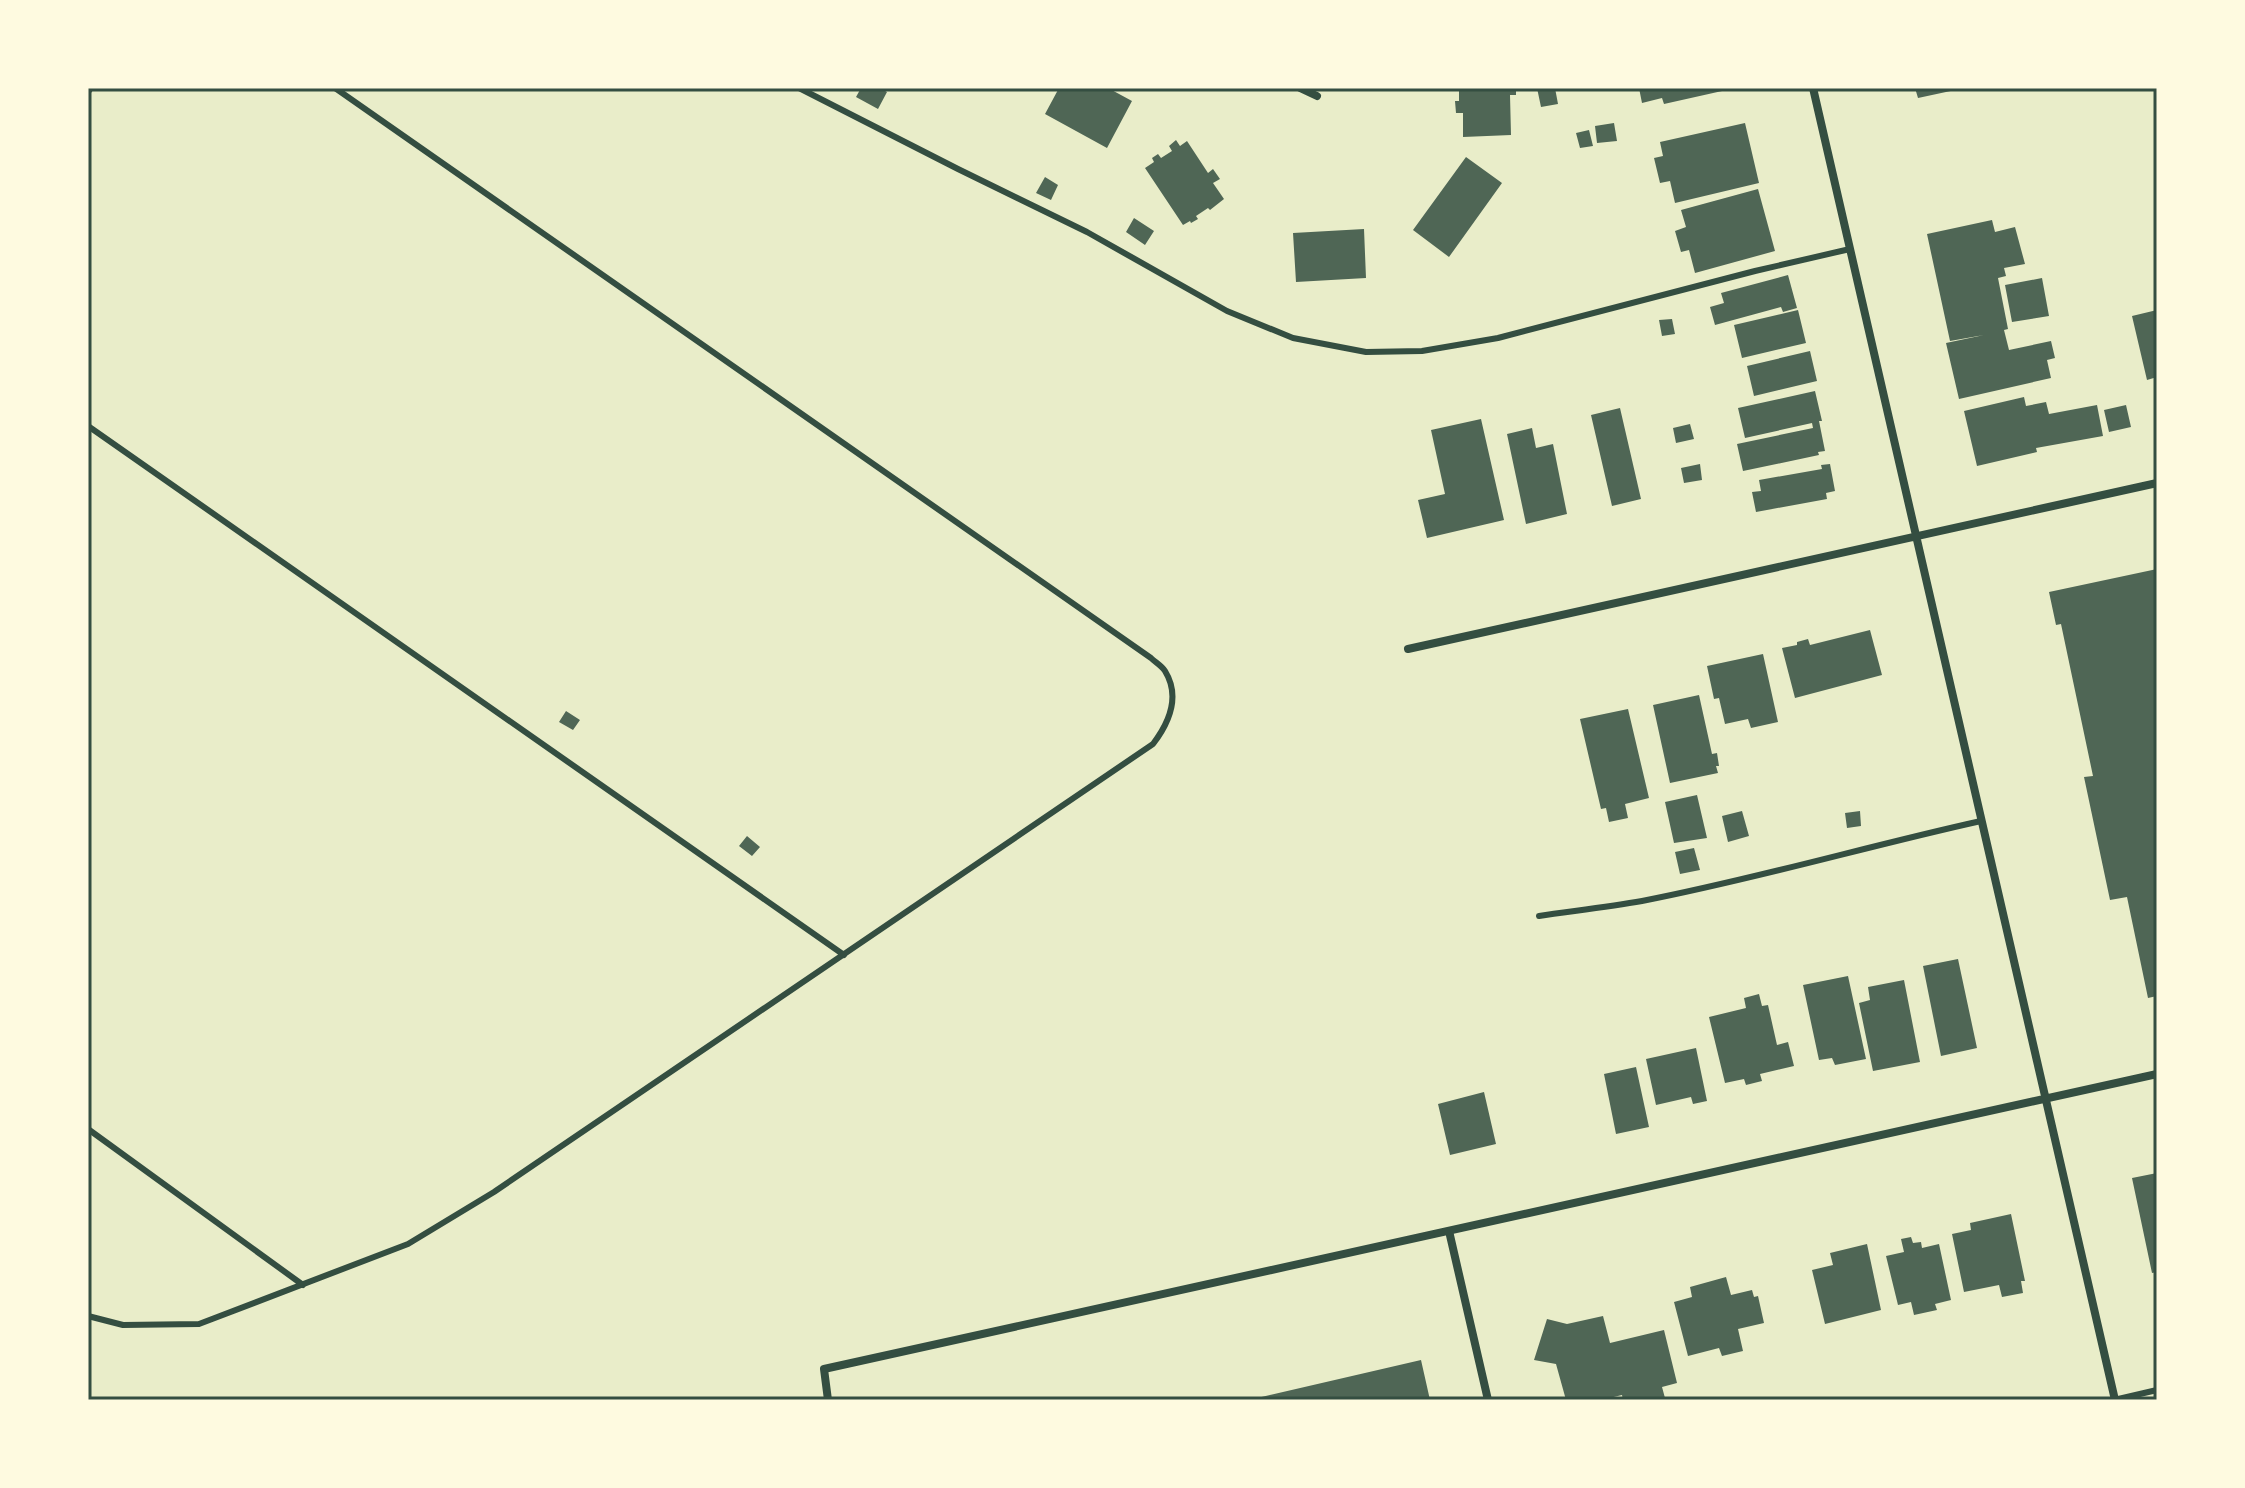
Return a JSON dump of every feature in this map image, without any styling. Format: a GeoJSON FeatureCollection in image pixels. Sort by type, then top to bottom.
{"type":"FeatureCollection","features":[{"type":"Feature","properties":{"kind":"street"},"geometry":{"type":"LineString","coordinates":[[1300,88],[1317,96]]}},
{"type":"Feature","properties":{"kind":"street"},"geometry":{"type":"LineString","coordinates":[[1813,88],[2114,1400]]}},
{"type":"Feature","properties":{"kind":"street"},"geometry":{"type":"LineString","coordinates":[[1408,649],[2157,483]]}},
{"type":"Feature","properties":{"kind":"street"},"geometry":{"type":"LineString","coordinates":[[828,1400],[824,1369],[2157,1074]]}},
{"type":"Feature","properties":{"kind":"street"},"geometry":{"type":"LineString","coordinates":[[1449,1231],[1488,1400]]}},
{"type":"Feature","properties":{"kind":"lane"},"geometry":{"type":"LineString","coordinates":[[88,1316],[123,1325],[199,1324],[408,1244],[494,1192],[1153,744],[1167,726],[1172,708],[1172,690],[1165,671],[1151,658],[335,88]]}},
{"type":"Feature","properties":{"kind":"lane"},"geometry":{"type":"LineString","coordinates":[[799,88],[1087,232],[1227,311],[1293,338],[1366,352],[1422,351],[1498,338],[1850,249]]}},
{"type":"Feature","properties":{"kind":"lane"},"geometry":{"type":"LineString","coordinates":[[88,426],[844,955]]}},
{"type":"Feature","properties":{"kind":"lane"},"geometry":{"type":"LineString","coordinates":[[1539,916],[1655,898],[1784,870],[1981,821]]}},
{"type":"Feature","properties":{"kind":"lane"},"geometry":{"type":"LineString","coordinates":[[88,1129],[303,1285]]}},
{"type":"Feature","properties":{"kind":"lane"},"geometry":{"type":"LineString","coordinates":[[2114,1400],[2157,1390]]}},
{"type":"Feature","properties":{"kind":"building"},"geometry":{"type":"Polygon","coordinates":[[[861,88],[880,88],[887,92],[878,109],[856,97],[861,88]]]}},
{"type":"Feature","properties":{"kind":"building"},"geometry":{"type":"Polygon","coordinates":[[[1059,88],[1108,88],[1132,101],[1107,148],[1045,114],[1059,88]]]}},
{"type":"Feature","properties":{"kind":"building"},"geometry":{"type":"Polygon","coordinates":[[[1459,88],[1516,88],[1516,95],[1510,95],[1511,135],[1463,137],[1463,113],[1456,113],[1455,101],[1459,101],[1459,88]]]}},
{"type":"Feature","properties":{"kind":"building"},"geometry":{"type":"Polygon","coordinates":[[[1537,88],[1555,88],[1558,104],[1541,107],[1537,88]]]}},
{"type":"Feature","properties":{"kind":"building"},"geometry":{"type":"Polygon","coordinates":[[[1639,88],[1731,89],[1664,104],[1662,98],[1642,103],[1639,88]]]}},
{"type":"Feature","properties":{"kind":"building"},"geometry":{"type":"Polygon","coordinates":[[[1915,88],[1959,88],[1960,89],[1918,98],[1915,88]]]}},
{"type":"Feature","properties":{"kind":"building"},"geometry":{"type":"Polygon","coordinates":[[[1614,123],[1617,141],[1597,143],[1595,126],[1614,123]]]}},
{"type":"Feature","properties":{"kind":"building"},"geometry":{"type":"Polygon","coordinates":[[[1745,123],[1759,183],[1675,203],[1670,181],[1660,183],[1654,158],[1663,156],[1660,142],[1745,123]]]}},
{"type":"Feature","properties":{"kind":"building"},"geometry":{"type":"Polygon","coordinates":[[[1589,130],[1593,146],[1580,148],[1576,133],[1589,130]]]}},
{"type":"Feature","properties":{"kind":"building"},"geometry":{"type":"Polygon","coordinates":[[[1176,140],[1180,146],[1187,141],[1208,173],[1213,169],[1220,179],[1213,183],[1224,199],[1196,216],[1198,219],[1183,225],[1145,168],[1154,162],[1152,158],[1158,154],[1161,158],[1172,151],[1169,146],[1176,140]]]}},
{"type":"Feature","properties":{"kind":"building"},"geometry":{"type":"Polygon","coordinates":[[[1466,157],[1502,183],[1449,257],[1413,230],[1466,157]]]}},
{"type":"Feature","properties":{"kind":"building"},"geometry":{"type":"Polygon","coordinates":[[[1045,177],[1058,185],[1051,200],[1036,193],[1045,177]]]}},
{"type":"Feature","properties":{"kind":"building"},"geometry":{"type":"Polygon","coordinates":[[[1758,189],[1775,251],[1695,273],[1689,250],[1681,252],[1675,231],[1686,227],[1681,210],[1758,189]]]}},
{"type":"Feature","properties":{"kind":"building"},"geometry":{"type":"Polygon","coordinates":[[[1134,218],[1154,231],[1145,245],[1126,232],[1134,218]]]}},
{"type":"Feature","properties":{"kind":"building"},"geometry":{"type":"Polygon","coordinates":[[[1992,220],[1995,232],[2015,227],[2025,264],[2004,268],[2006,276],[1998,278],[2009,350],[2051,341],[2055,358],[2047,360],[2051,378],[1959,399],[1946,343],[1984,335],[1950,341],[1927,234],[1992,220]]]}},
{"type":"Feature","properties":{"kind":"building"},"geometry":{"type":"Polygon","coordinates":[[[1364,229],[1366,278],[1296,282],[1293,233],[1364,229]]]}},
{"type":"Feature","properties":{"kind":"building"},"geometry":{"type":"Polygon","coordinates":[[[1788,275],[1797,308],[1783,312],[1781,307],[1715,325],[1710,307],[1724,303],[1721,293],[1788,275]]]}},
{"type":"Feature","properties":{"kind":"building"},"geometry":{"type":"Polygon","coordinates":[[[2042,278],[2049,316],[2012,322],[2005,285],[2042,278]]]}},
{"type":"Feature","properties":{"kind":"building"},"geometry":{"type":"Polygon","coordinates":[[[1798,310],[1806,343],[1742,358],[1734,325],[1798,310]]]}},
{"type":"Feature","properties":{"kind":"building"},"geometry":{"type":"Polygon","coordinates":[[[2157,310],[2157,377],[2147,380],[2132,316],[2157,310]]]}},
{"type":"Feature","properties":{"kind":"building"},"geometry":{"type":"Polygon","coordinates":[[[1672,319],[1675,334],[1662,336],[1659,320],[1672,319]]]}},
{"type":"Feature","properties":{"kind":"building"},"geometry":{"type":"Polygon","coordinates":[[[1810,351],[1817,381],[1754,396],[1747,366],[1810,351]]]}},
{"type":"Feature","properties":{"kind":"building"},"geometry":{"type":"Polygon","coordinates":[[[1815,391],[1825,451],[1818,452],[1819,455],[1743,471],[1737,444],[1813,428],[1812,423],[1745,438],[1738,408],[1815,391]]]}},
{"type":"Feature","properties":{"kind":"building"},"geometry":{"type":"Polygon","coordinates":[[[2024,397],[2026,406],[2046,402],[2049,414],[2097,405],[2103,436],[2036,448],[2037,452],[1977,466],[1964,411],[2024,397]]]}},
{"type":"Feature","properties":{"kind":"building"},"geometry":{"type":"Polygon","coordinates":[[[2126,405],[2131,427],[2109,432],[2104,410],[2126,405]]]}},
{"type":"Feature","properties":{"kind":"building"},"geometry":{"type":"Polygon","coordinates":[[[1620,408],[1641,499],[1612,506],[1591,415],[1620,408]]]}},
{"type":"Feature","properties":{"kind":"building"},"geometry":{"type":"Polygon","coordinates":[[[1481,419],[1504,520],[1427,538],[1418,500],[1445,494],[1431,430],[1481,419]]]}},
{"type":"Feature","properties":{"kind":"building"},"geometry":{"type":"Polygon","coordinates":[[[1690,424],[1694,439],[1676,443],[1673,428],[1690,424]]]}},
{"type":"Feature","properties":{"kind":"building"},"geometry":{"type":"Polygon","coordinates":[[[1532,428],[1536,448],[1553,444],[1567,514],[1526,524],[1507,434],[1532,428]]]}},
{"type":"Feature","properties":{"kind":"building"},"geometry":{"type":"Polygon","coordinates":[[[1700,464],[1702,480],[1684,483],[1681,468],[1700,464]]]}},
{"type":"Feature","properties":{"kind":"building"},"geometry":{"type":"Polygon","coordinates":[[[1830,464],[1835,491],[1826,493],[1827,499],[1756,512],[1752,492],[1761,491],[1759,480],[1822,469],[1821,465],[1830,464]]]}},
{"type":"Feature","properties":{"kind":"building"},"geometry":{"type":"Polygon","coordinates":[[[2157,569],[2157,996],[2148,998],[2127,897],[2110,900],[2084,777],[2093,776],[2061,624],[2056,625],[2049,592],[2157,569]]]}},
{"type":"Feature","properties":{"kind":"building"},"geometry":{"type":"Polygon","coordinates":[[[1870,630],[1882,675],[1795,698],[1782,648],[1808,639],[1810,645],[1870,630]]]}},
{"type":"Feature","properties":{"kind":"building"},"geometry":{"type":"Polygon","coordinates":[[[1763,654],[1778,722],[1751,728],[1748,719],[1725,724],[1719,698],[1714,699],[1707,666],[1763,654]]]}},
{"type":"Feature","properties":{"kind":"building"},"geometry":{"type":"Polygon","coordinates":[[[1699,695],[1712,754],[1717,753],[1718,773],[1670,783],[1653,705],[1699,695]]]}},
{"type":"Feature","properties":{"kind":"building"},"geometry":{"type":"Polygon","coordinates":[[[1628,709],[1649,798],[1625,804],[1628,818],[1609,822],[1606,808],[1601,809],[1580,719],[1628,709]]]}},
{"type":"Feature","properties":{"kind":"building"},"geometry":{"type":"Polygon","coordinates":[[[566,711],[580,720],[573,730],[559,722],[566,711]]]}},
{"type":"Feature","properties":{"kind":"building"},"geometry":{"type":"Polygon","coordinates":[[[1697,795],[1707,838],[1674,843],[1665,802],[1697,795]]]}},
{"type":"Feature","properties":{"kind":"building"},"geometry":{"type":"Polygon","coordinates":[[[1742,811],[1749,836],[1728,842],[1722,816],[1742,811]]]}},
{"type":"Feature","properties":{"kind":"building"},"geometry":{"type":"Polygon","coordinates":[[[1860,811],[1861,826],[1847,828],[1845,813],[1860,811]]]}},
{"type":"Feature","properties":{"kind":"building"},"geometry":{"type":"Polygon","coordinates":[[[747,836],[760,847],[752,856],[739,846],[747,836]]]}},
{"type":"Feature","properties":{"kind":"building"},"geometry":{"type":"Polygon","coordinates":[[[1694,848],[1700,870],[1680,874],[1675,852],[1694,848]]]}},
{"type":"Feature","properties":{"kind":"building"},"geometry":{"type":"Polygon","coordinates":[[[1958,959],[1977,1048],[1941,1056],[1923,966],[1958,959]]]}},
{"type":"Feature","properties":{"kind":"building"},"geometry":{"type":"Polygon","coordinates":[[[1848,976],[1866,1059],[1835,1065],[1832,1058],[1819,1060],[1803,985],[1848,976]]]}},
{"type":"Feature","properties":{"kind":"building"},"geometry":{"type":"Polygon","coordinates":[[[1904,980],[1920,1062],[1873,1071],[1859,1003],[1870,1000],[1868,987],[1904,980]]]}},
{"type":"Feature","properties":{"kind":"building"},"geometry":{"type":"Polygon","coordinates":[[[1759,994],[1762,1006],[1768,1005],[1777,1045],[1788,1042],[1794,1066],[1760,1074],[1762,1081],[1746,1085],[1744,1079],[1725,1083],[1709,1017],[1746,1008],[1744,998],[1759,994]]]}},
{"type":"Feature","properties":{"kind":"building"},"geometry":{"type":"Polygon","coordinates":[[[1696,1048],[1707,1101],[1693,1104],[1691,1097],[1656,1105],[1646,1059],[1696,1048]]]}},
{"type":"Feature","properties":{"kind":"building"},"geometry":{"type":"Polygon","coordinates":[[[1636,1067],[1649,1127],[1616,1134],[1604,1074],[1636,1067]]]}},
{"type":"Feature","properties":{"kind":"building"},"geometry":{"type":"Polygon","coordinates":[[[1484,1092],[1496,1144],[1450,1155],[1438,1104],[1484,1092]]]}},
{"type":"Feature","properties":{"kind":"building"},"geometry":{"type":"Polygon","coordinates":[[[2157,1173],[2157,1272],[2152,1273],[2132,1178],[2157,1173]]]}},
{"type":"Feature","properties":{"kind":"building"},"geometry":{"type":"Polygon","coordinates":[[[2011,1214],[2025,1281],[2021,1281],[2023,1293],[2002,1297],[1999,1285],[1964,1292],[1952,1234],[1971,1230],[1970,1223],[2011,1214]]]}},
{"type":"Feature","properties":{"kind":"building"},"geometry":{"type":"Polygon","coordinates":[[[1911,1237],[1913,1243],[1921,1242],[1922,1248],[1939,1244],[1951,1300],[1935,1304],[1937,1310],[1914,1315],[1911,1302],[1898,1305],[1886,1256],[1904,1252],[1901,1239],[1911,1237]]]}},
{"type":"Feature","properties":{"kind":"building"},"geometry":{"type":"Polygon","coordinates":[[[1867,1244],[1881,1310],[1825,1324],[1812,1270],[1833,1265],[1830,1253],[1867,1244]]]}},
{"type":"Feature","properties":{"kind":"building"},"geometry":{"type":"Polygon","coordinates":[[[1726,1277],[1731,1295],[1752,1290],[1754,1297],[1758,1296],[1764,1323],[1738,1329],[1743,1351],[1722,1356],[1719,1348],[1688,1356],[1674,1302],[1692,1297],[1690,1287],[1726,1277]]]}},
{"type":"Feature","properties":{"kind":"building"},"geometry":{"type":"Polygon","coordinates":[[[1603,1316],[1610,1343],[1664,1330],[1677,1383],[1662,1387],[1665,1398],[1623,1400],[1622,1395],[1601,1400],[1566,1400],[1556,1364],[1534,1360],[1547,1319],[1567,1324],[1603,1316]]]}},
{"type":"Feature","properties":{"kind":"building"},"geometry":{"type":"Polygon","coordinates":[[[1421,1360],[1430,1400],[1253,1400],[1253,1399],[1421,1360]]]}}]}
